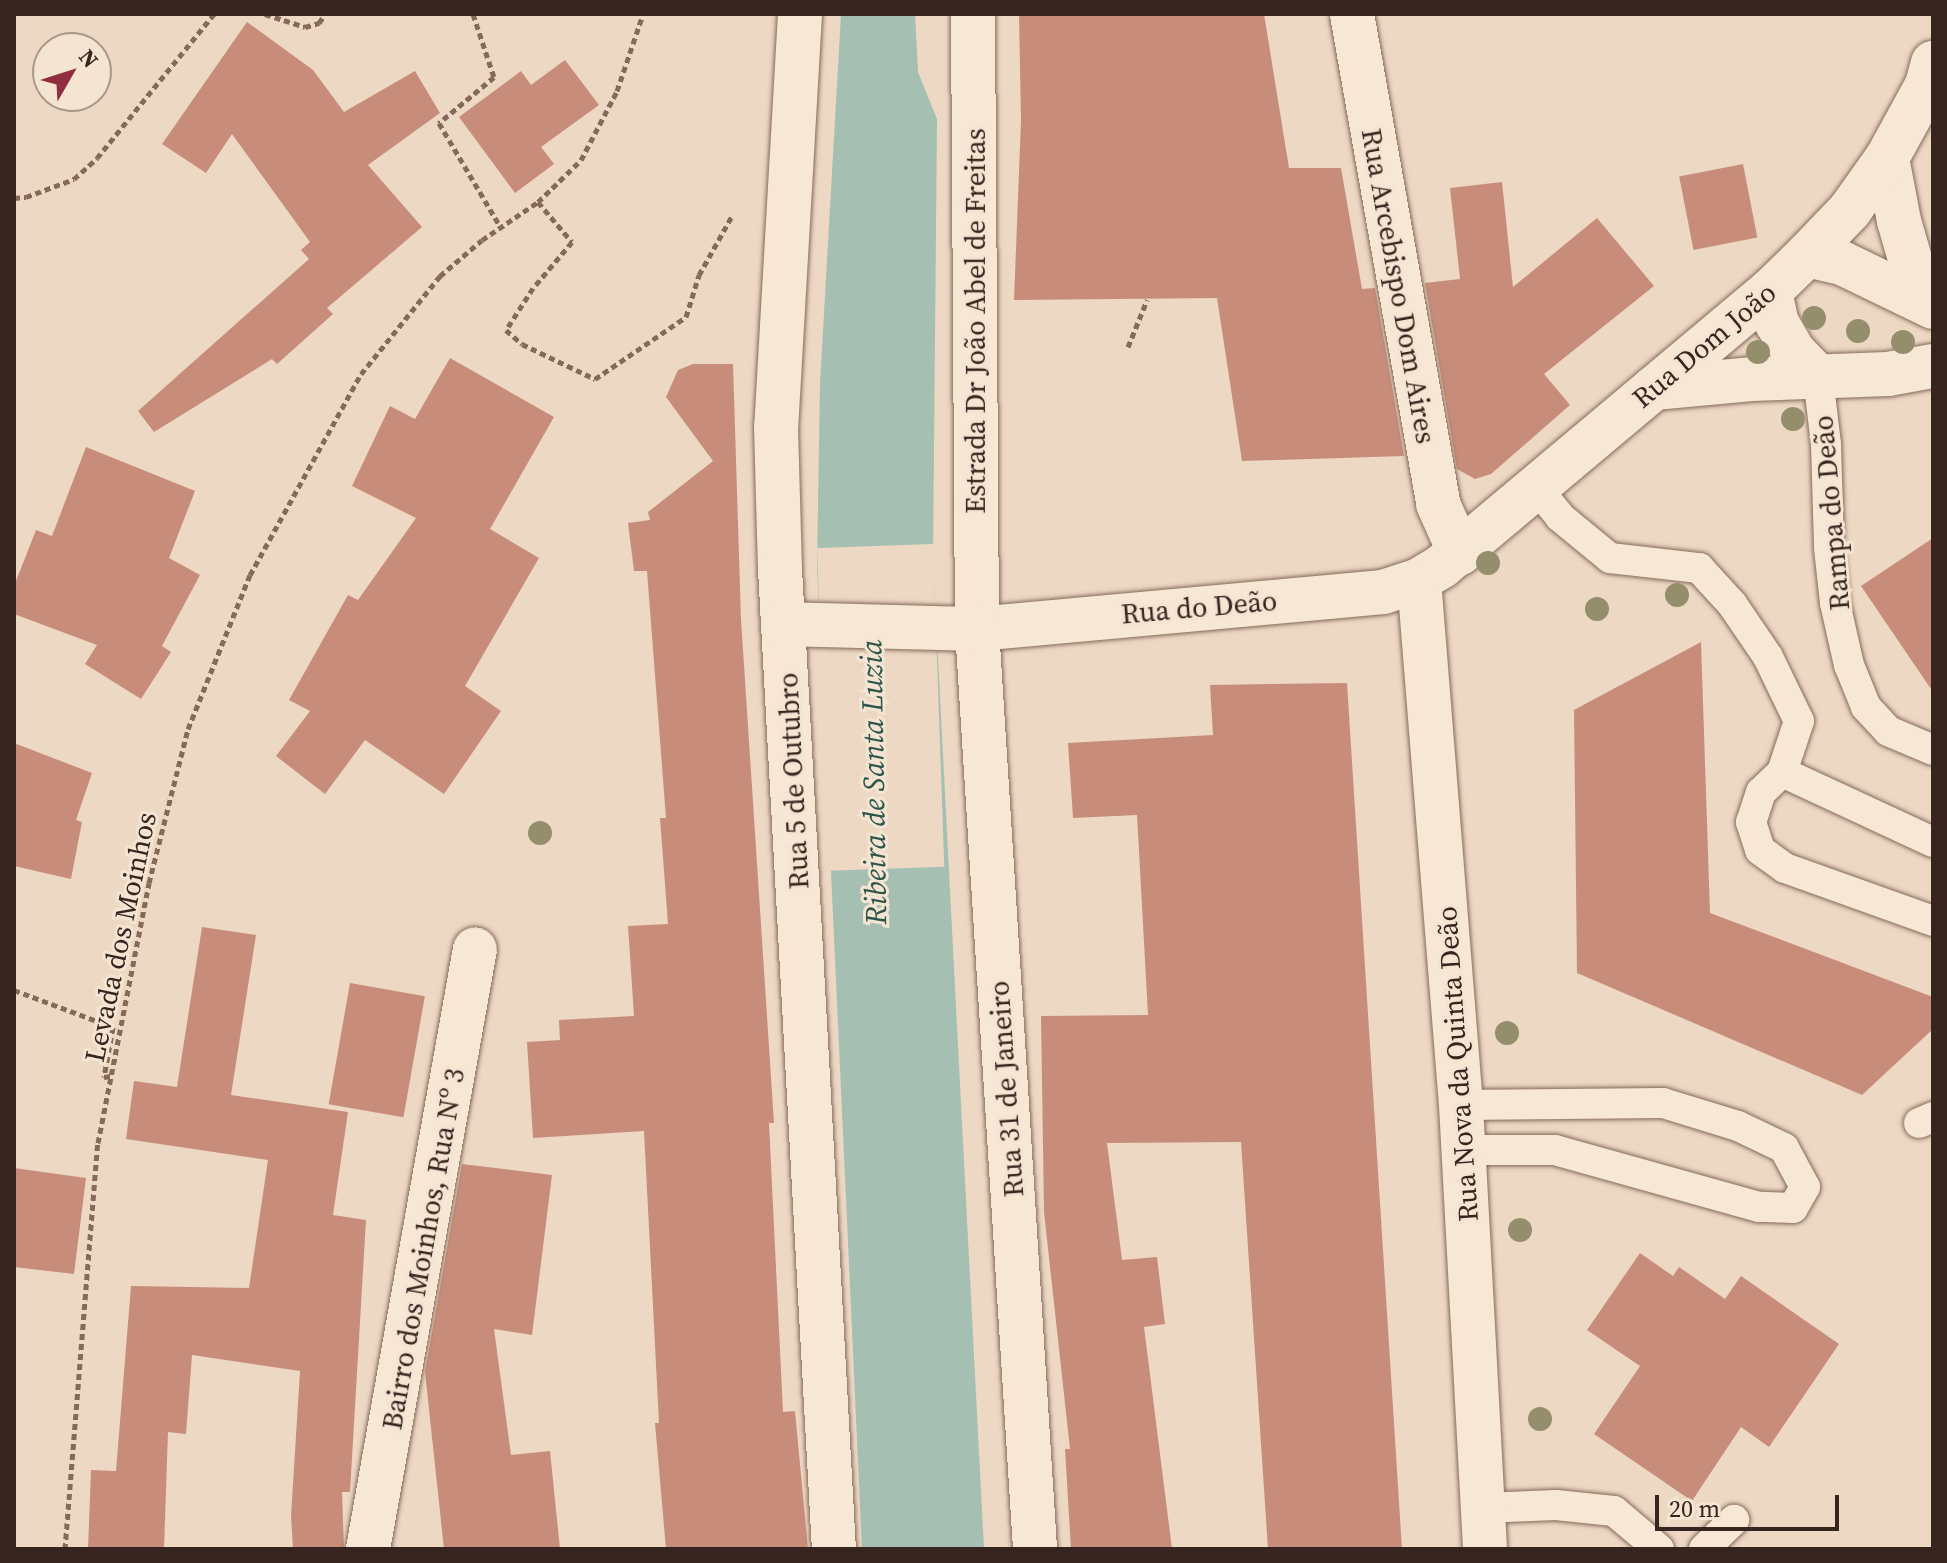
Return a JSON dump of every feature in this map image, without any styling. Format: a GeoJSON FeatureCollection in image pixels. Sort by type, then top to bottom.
{"type":"FeatureCollection","features":[{"type":"Feature","properties":{"kind":"street","name":"Rua 5 de Outubro"},"geometry":{"type":"LineString","coordinates":[[800,14],[776,427],[834,1549]]}},
{"type":"Feature","properties":{"kind":"street","name":"Estrada Dr João Abel de Freitas"},"geometry":{"type":"LineString","coordinates":[[973,14],[977,629]]}},
{"type":"Feature","properties":{"kind":"street","name":"Rua Arcebispo Dom Aires"},"geometry":{"type":"LineString","coordinates":[[1352,14],[1438,504],[1460,553]]}},
{"type":"Feature","properties":{"kind":"street","name":"Rua Dom João"},"geometry":{"type":"LineString","coordinates":[[1419,580],[1460,553],[1770,291],[1807,255],[1850,210],[1887,158],[1927,85],[1933,63]]}},
{"type":"Feature","properties":{"kind":"street"},"geometry":{"type":"LineString","coordinates":[[1887,158],[1896,210],[1912,266],[1933,306]]}},
{"type":"Feature","properties":{"kind":"street"},"geometry":{"type":"LineString","coordinates":[[1807,255],[1842,263],[1933,306]]}},
{"type":"Feature","properties":{"kind":"street"},"geometry":{"type":"LineString","coordinates":[[1770,291],[1777,323],[1793,351],[1818,377]]}},
{"type":"Feature","properties":{"kind":"street"},"geometry":{"type":"LineString","coordinates":[[1654,388],[1888,374],[1933,366]]}},
{"type":"Feature","properties":{"kind":"street","name":"Rua do Deão"},"geometry":{"type":"LineString","coordinates":[[784,624],[977,629],[1383,592],[1419,580]]}},
{"type":"Feature","properties":{"kind":"street","name":"Rua Nova da Quinta Deão"},"geometry":{"type":"LineString","coordinates":[[1419,580],[1461,1105],[1484,1528]]}},
{"type":"Feature","properties":{"kind":"street","name":"Rua 31 de Janeiro"},"geometry":{"type":"LineString","coordinates":[[977,629],[1035,1549]]}},
{"type":"Feature","properties":{"kind":"street","name":"Bairro dos Moinhos, Rua Nº 3"},"geometry":{"type":"LineString","coordinates":[[368,1549],[475,949]]}},
{"type":"Feature","properties":{"kind":"lane","name":"Rampa do Deão"},"geometry":{"type":"LineString","coordinates":[[1818,377],[1826,444],[1829,548],[1835,603],[1849,665],[1866,707],[1888,731],[1933,750]]}},
{"type":"Feature","properties":{"kind":"lane"},"geometry":{"type":"LineString","coordinates":[[1536,487],[1560,517],[1610,558],[1699,568],[1732,604],[1768,657],[1799,721],[1782,772],[1761,792],[1751,822],[1760,850],[1785,868],[1933,921]]}},
{"type":"Feature","properties":{"kind":"lane"},"geometry":{"type":"LineString","coordinates":[[1782,772],[1933,842]]}},
{"type":"Feature","properties":{"kind":"lane"},"geometry":{"type":"LineString","coordinates":[[1461,1105],[1663,1103],[1738,1126],[1784,1148],[1805,1187],[1793,1208],[1759,1207],[1555,1150],[1464,1150]]}},
{"type":"Feature","properties":{"kind":"lane"},"geometry":{"type":"LineString","coordinates":[[1484,1528],[1556,1505],[1614,1511],[1659,1549]]}},
{"type":"Feature","properties":{"kind":"lane"},"geometry":{"type":"LineString","coordinates":[[1704,1549],[1734,1520]]}},
{"type":"Feature","properties":{"kind":"path"},"geometry":{"type":"LineString","coordinates":[[14,198],[26,197],[74,179],[97,158],[214,14]]}},
{"type":"Feature","properties":{"kind":"path"},"geometry":{"type":"LineString","coordinates":[[265,14],[305,27],[319,23],[325,14]]}},
{"type":"Feature","properties":{"kind":"path"},"geometry":{"type":"LineString","coordinates":[[473,14],[494,77],[439,123],[501,228]]}},
{"type":"Feature","properties":{"kind":"path","name":"Levada dos Moinhos"},"geometry":{"type":"LineString","coordinates":[[65,1549],[98,1143],[149,883],[188,729],[250,575],[361,374],[440,276],[538,202],[581,160],[617,91],[643,14]]}},
{"type":"Feature","properties":{"kind":"path"},"geometry":{"type":"LineString","coordinates":[[538,202],[572,242],[533,288],[506,330],[522,344],[595,379],[686,317],[699,275],[724,224]]}},
{"type":"Feature","properties":{"kind":"path"},"geometry":{"type":"LineString","coordinates":[[1128,347],[1147,300]]}},
{"type":"Feature","properties":{"kind":"path"},"geometry":{"type":"LineString","coordinates":[[14,990],[113,1027],[104,1077],[111,1076]]}},
{"type":"Feature","properties":{"kind":"water","name":"Ribeira de Santa Luzia"},"geometry":{"type":"Polygon","coordinates":[[[841,14],[915,14],[918,72],[937,119],[933,561],[984,1549],[862,1549],[817,566],[820,384],[841,14]]]}},
{"type":"Feature","properties":{"kind":"pier"},"geometry":{"type":"Polygon","coordinates":[[[933,544],[944,867],[828,871],[817,548],[933,544]]]}},
{"type":"Feature","properties":{"kind":"building"},"geometry":{"type":"Polygon","coordinates":[[[1019,14],[1264,14],[1289,168],[1341,168],[1362,289],[1375,288],[1404,456],[1242,461],[1217,298],[1014,300],[1021,121],[1019,14]]]}},
{"type":"Feature","properties":{"kind":"building"},"geometry":{"type":"Polygon","coordinates":[[[247,22],[313,70],[344,112],[415,71],[440,113],[368,165],[422,227],[327,308],[333,314],[277,364],[272,359],[154,432],[138,411],[309,259],[301,250],[310,242],[232,134],[206,173],[162,144],[247,22]]]}},
{"type":"Feature","properties":{"kind":"building"},"geometry":{"type":"Polygon","coordinates":[[[565,60],[599,105],[541,147],[554,164],[515,193],[459,117],[521,71],[531,85],[565,60]]]}},
{"type":"Feature","properties":{"kind":"building"},"geometry":{"type":"Polygon","coordinates":[[[1743,164],[1757,238],[1694,250],[1679,176],[1743,164]]]}},
{"type":"Feature","properties":{"kind":"building"},"geometry":{"type":"Polygon","coordinates":[[[1502,182],[1513,287],[1597,218],[1654,286],[1544,374],[1570,405],[1491,474],[1475,479],[1457,469],[1425,283],[1460,279],[1450,188],[1502,182]]]}},
{"type":"Feature","properties":{"kind":"building"},"geometry":{"type":"Polygon","coordinates":[[[450,358],[554,417],[490,529],[539,558],[465,686],[501,711],[444,794],[365,740],[325,794],[276,756],[310,711],[289,700],[348,595],[358,600],[416,518],[352,486],[390,406],[415,419],[450,358]]]}},
{"type":"Feature","properties":{"kind":"building"},"geometry":{"type":"Polygon","coordinates":[[[693,364],[733,364],[741,619],[774,1123],[769,1123],[783,1412],[795,1411],[808,1549],[666,1549],[655,1423],[659,1423],[644,1131],[533,1138],[527,1042],[560,1040],[559,1020],[634,1016],[628,926],[668,924],[660,818],[666,818],[647,571],[634,571],[628,523],[650,520],[648,512],[713,461],[666,397],[678,370],[693,364]]]}},
{"type":"Feature","properties":{"kind":"building"},"geometry":{"type":"Polygon","coordinates":[[[86,447],[195,491],[169,558],[200,575],[162,646],[171,652],[141,699],[85,664],[97,645],[14,614],[14,586],[36,530],[52,536],[86,447]]]}},
{"type":"Feature","properties":{"kind":"building"},"geometry":{"type":"Polygon","coordinates":[[[1933,538],[1933,692],[1861,586],[1933,538]]]}},
{"type":"Feature","properties":{"kind":"building"},"geometry":{"type":"Polygon","coordinates":[[[1701,642],[1710,913],[1933,997],[1933,1029],[1862,1095],[1577,973],[1574,710],[1701,642]]]}},
{"type":"Feature","properties":{"kind":"building"},"geometry":{"type":"Polygon","coordinates":[[[1347,683],[1402,1549],[1268,1549],[1241,1142],[1107,1143],[1122,1260],[1157,1257],[1165,1324],[1144,1327],[1172,1549],[1071,1549],[1065,1449],[1070,1449],[1044,1212],[1041,1016],[1148,1015],[1137,815],[1073,818],[1068,743],[1213,735],[1210,685],[1347,683]]]}},
{"type":"Feature","properties":{"kind":"building"},"geometry":{"type":"Polygon","coordinates":[[[14,743],[92,773],[76,820],[82,822],[71,879],[14,866],[14,743]]]}},
{"type":"Feature","properties":{"kind":"building"},"geometry":{"type":"Polygon","coordinates":[[[202,927],[256,935],[231,1095],[348,1112],[333,1215],[366,1220],[350,1492],[342,1492],[344,1549],[293,1549],[291,1516],[300,1371],[192,1355],[186,1434],[168,1432],[164,1549],[88,1549],[91,1470],[116,1471],[131,1286],[249,1288],[268,1160],[126,1139],[134,1081],[177,1087],[202,927]]]}},
{"type":"Feature","properties":{"kind":"building"},"geometry":{"type":"Polygon","coordinates":[[[350,983],[425,996],[403,1117],[329,1104],[350,983]]]}},
{"type":"Feature","properties":{"kind":"building"},"geometry":{"type":"Polygon","coordinates":[[[462,1164],[552,1175],[532,1335],[494,1329],[511,1455],[550,1451],[560,1549],[444,1549],[425,1372],[462,1164]]]}},
{"type":"Feature","properties":{"kind":"building"},"geometry":{"type":"Polygon","coordinates":[[[14,1168],[86,1178],[74,1274],[14,1267],[14,1168]]]}},
{"type":"Feature","properties":{"kind":"building"},"geometry":{"type":"Polygon","coordinates":[[[1640,1253],[1673,1276],[1679,1267],[1725,1299],[1741,1276],[1839,1344],[1769,1447],[1741,1427],[1692,1501],[1594,1434],[1640,1366],[1587,1330],[1640,1253]]]}}]}
